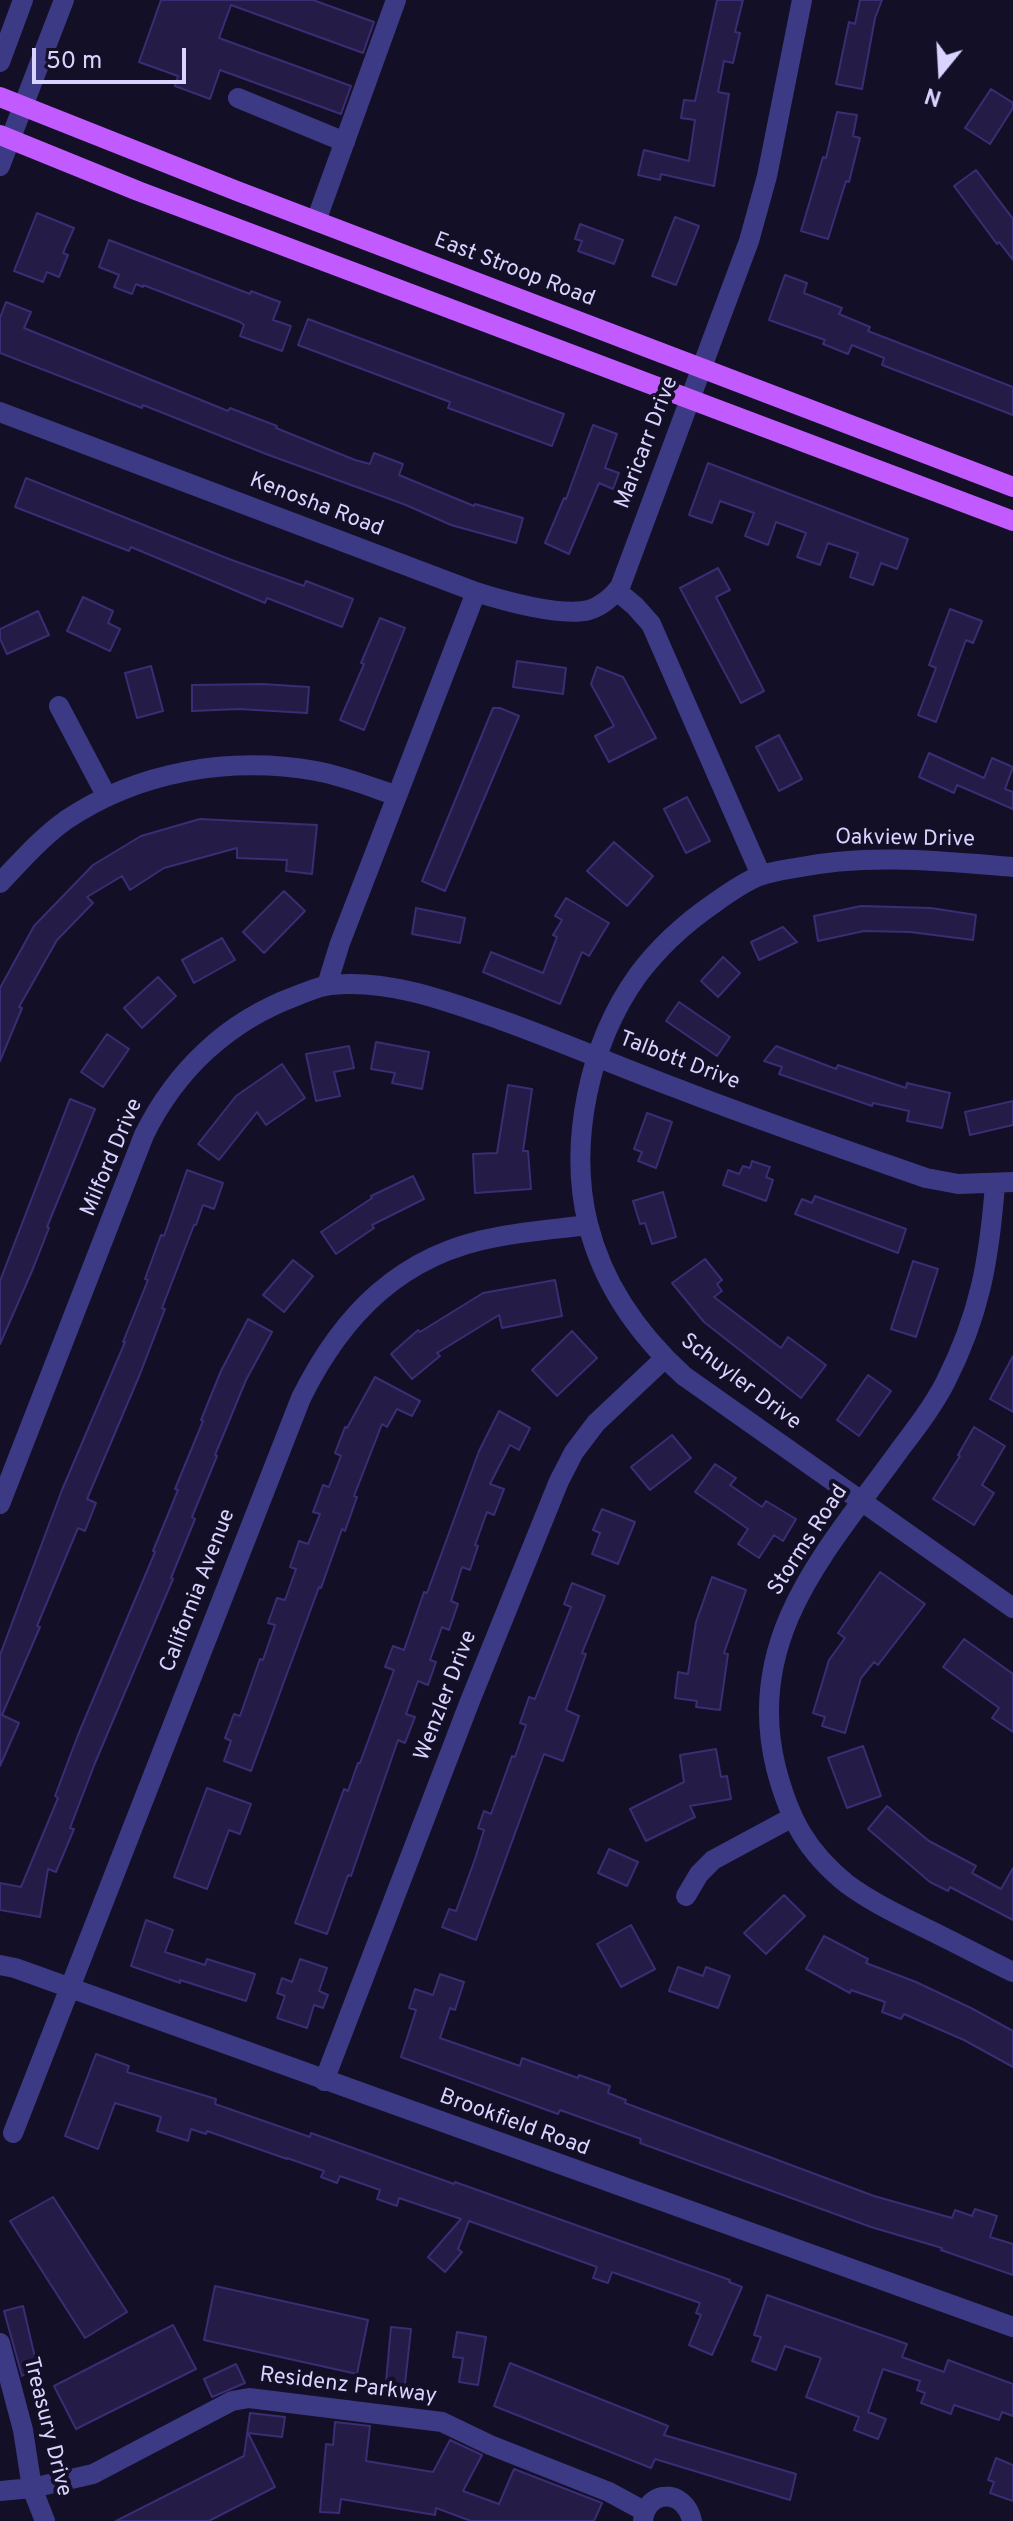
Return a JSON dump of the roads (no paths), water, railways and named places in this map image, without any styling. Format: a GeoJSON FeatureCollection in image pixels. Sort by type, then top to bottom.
{"type":"FeatureCollection","features":[{"type":"Feature","properties":{"kind":"main road","name":"East Stroop Road"},"geometry":{"type":"LineString","coordinates":[[0,97],[1013,487]]}},
{"type":"Feature","properties":{"kind":"main road"},"geometry":{"type":"LineString","coordinates":[[5,137],[150,196],[1013,521]]}},
{"type":"Feature","properties":{"kind":"street"},"geometry":{"type":"LineString","coordinates":[[0,62],[23,0]]}},
{"type":"Feature","properties":{"kind":"street"},"geometry":{"type":"LineString","coordinates":[[0,166],[5,137],[23,106],[64,0]]}},
{"type":"Feature","properties":{"kind":"street"},"geometry":{"type":"LineString","coordinates":[[316,221],[396,0]]}},
{"type":"Feature","properties":{"kind":"street","name":"Maricarr Drive"},"geometry":{"type":"LineString","coordinates":[[617,591],[753,228],[767,176],[802,0]]}},
{"type":"Feature","properties":{"kind":"street"},"geometry":{"type":"LineString","coordinates":[[238,98],[345,142]]}},
{"type":"Feature","properties":{"kind":"street","name":"Kenosha Road"},"geometry":{"type":"LineString","coordinates":[[0,412],[476,592],[537,607],[578,612],[593,609],[617,591]]}},
{"type":"Feature","properties":{"kind":"street"},"geometry":{"type":"LineString","coordinates":[[617,591],[651,624],[761,875]]}},
{"type":"Feature","properties":{"kind":"street"},"geometry":{"type":"LineString","coordinates":[[327,985],[340,943],[476,592]]}},
{"type":"Feature","properties":{"kind":"street"},"geometry":{"type":"LineString","coordinates":[[59,706],[107,797]]}},
{"type":"Feature","properties":{"kind":"street"},"geometry":{"type":"LineString","coordinates":[[0,883],[35,846],[66,820],[107,797],[150,780],[193,769],[237,764],[319,771],[397,796]]}},
{"type":"Feature","properties":{"kind":"street","name":"Oakview Drive"},"geometry":{"type":"LineString","coordinates":[[598,1057],[618,1008],[637,977],[660,949],[689,921],[734,889],[761,875],[835,861],[882,859],[1013,867]]}},
{"type":"Feature","properties":{"kind":"street","name":"Talbott Drive"},"geometry":{"type":"LineString","coordinates":[[327,985],[390,987],[453,1003],[677,1089],[926,1178],[958,1184],[1004,1184]]}},
{"type":"Feature","properties":{"kind":"street","name":"Milford Drive"},"geometry":{"type":"LineString","coordinates":[[0,1504],[144,1135],[168,1092],[190,1065],[244,1020],[327,985]]}},
{"type":"Feature","properties":{"kind":"street","name":"Schuyler Drive"},"geometry":{"type":"LineString","coordinates":[[598,1057],[584,1109],[581,1188],[588,1225],[603,1269],[639,1330],[684,1376],[1013,1608]]}},
{"type":"Feature","properties":{"kind":"street","name":"Storms Road"},"geometry":{"type":"LineString","coordinates":[[1004,1184],[982,1290],[967,1335],[929,1409],[807,1580],[790,1611],[770,1679],[768,1714],[773,1753],[791,1818],[824,1862],[874,1902],[1013,1972]]}},
{"type":"Feature","properties":{"kind":"street","name":"California Avenue"},"geometry":{"type":"LineString","coordinates":[[13,2133],[301,1398],[319,1361],[339,1332],[367,1302],[395,1279],[429,1259],[495,1237],[588,1225]]}},
{"type":"Feature","properties":{"kind":"street","name":"Wenzler Drive"},"geometry":{"type":"LineString","coordinates":[[324,2081],[470,1701],[559,1481],[574,1452],[596,1423],[665,1358]]}},
{"type":"Feature","properties":{"kind":"street"},"geometry":{"type":"LineString","coordinates":[[686,1896],[699,1874],[713,1860],[791,1818]]}},
{"type":"Feature","properties":{"kind":"street","name":"Brookfield Road"},"geometry":{"type":"LineString","coordinates":[[0,1965],[1013,2327]]}},
{"type":"Feature","properties":{"kind":"street","name":"Treasury Drive"},"geometry":{"type":"LineString","coordinates":[[0,2343],[23,2430],[32,2488],[45,2521]]}},
{"type":"Feature","properties":{"kind":"street","name":"Residenz Parkway"},"geometry":{"type":"LineString","coordinates":[[0,2491],[32,2488],[93,2474],[232,2401],[249,2398],[442,2422],[490,2445],[609,2492],[644,2516],[655,2499],[670,2497],[685,2504],[692,2521]]}}]}
